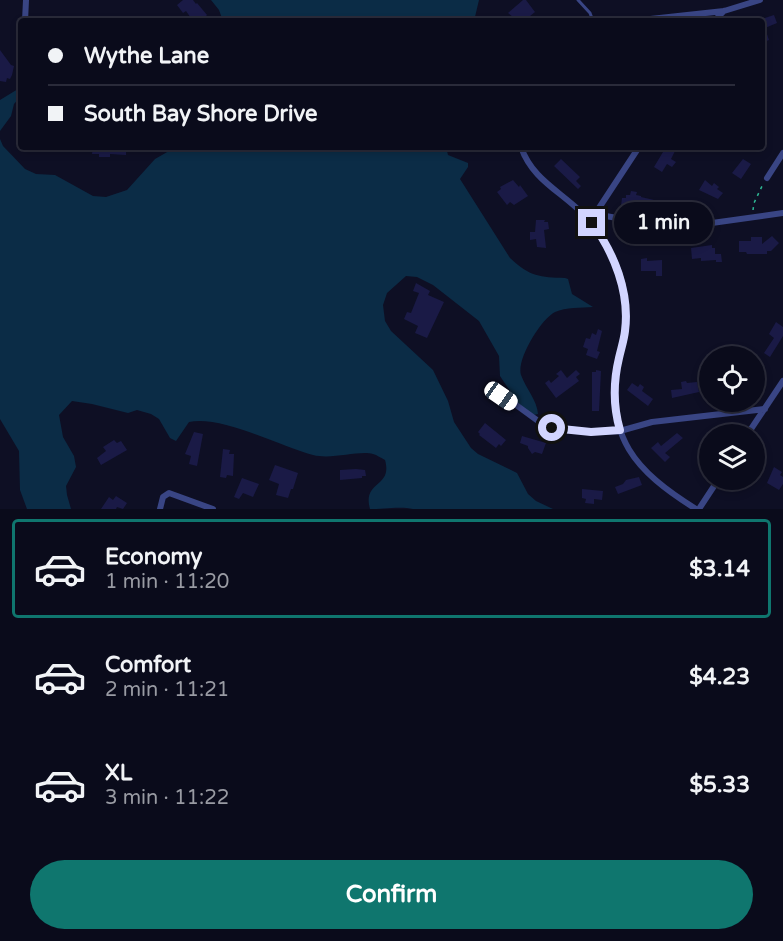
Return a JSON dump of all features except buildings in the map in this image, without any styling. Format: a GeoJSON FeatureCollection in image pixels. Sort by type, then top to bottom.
{"type":"FeatureCollection","features":[{"type":"Feature","properties":{"kind":"street"},"geometry":{"type":"LineString","coordinates":[[25,18],[26,0]]}},
{"type":"Feature","properties":{"kind":"street"},"geometry":{"type":"LineString","coordinates":[[660,18],[724,11],[760,0]]}},
{"type":"Feature","properties":{"kind":"street"},"geometry":{"type":"LineString","coordinates":[[717,18],[724,11]]}},
{"type":"Feature","properties":{"kind":"street"},"geometry":{"type":"LineString","coordinates":[[522,150],[527,162],[542,181],[582,212],[600,234],[618,271],[623,292],[626,328],[614,385],[616,418],[627,447],[646,472],[698,509],[711,490]]}},
{"type":"Feature","properties":{"kind":"street"},"geometry":{"type":"LineString","coordinates":[[595,214],[637,150]]}},
{"type":"Feature","properties":{"kind":"street"},"geometry":{"type":"LineString","coordinates":[[767,178],[783,153]]}},
{"type":"Feature","properties":{"kind":"street"},"geometry":{"type":"LineString","coordinates":[[582,212],[676,228],[783,213]]}},
{"type":"Feature","properties":{"kind":"street"},"geometry":{"type":"LineString","coordinates":[[765,409],[783,381]]}},
{"type":"Feature","properties":{"kind":"street"},"geometry":{"type":"LineString","coordinates":[[494,389],[545,426],[591,432],[620,430],[652,422],[739,412]]}},
{"type":"Feature","properties":{"kind":"street"},"geometry":{"type":"LineString","coordinates":[[160,509],[163,497],[168,493],[213,509]]}},
{"type":"Feature","properties":{"kind":"lane"},"geometry":{"type":"LineString","coordinates":[[578,0],[588,10],[592,18]]}},
{"type":"Feature","properties":{"kind":"path"},"geometry":{"type":"LineString","coordinates":[[754,217],[754,203],[767,178]]}},
{"type":"Feature","properties":{"kind":"water"},"geometry":{"type":"Polygon","coordinates":[[[211,0],[479,0],[475,18],[222,18],[211,0]]]}},
{"type":"Feature","properties":{"kind":"water"},"geometry":{"type":"Polygon","coordinates":[[[18,89],[18,99],[14,104],[11,116],[0,131],[0,100],[18,89]]]}},
{"type":"Feature","properties":{"kind":"water"},"geometry":{"type":"Polygon","coordinates":[[[0,139],[3,146],[25,169],[36,174],[55,175],[93,196],[106,197],[127,190],[155,159],[171,150],[447,150],[448,155],[468,163],[460,179],[510,258],[536,275],[568,279],[572,294],[593,307],[569,308],[555,312],[543,323],[531,340],[520,368],[537,409],[538,414],[533,415],[522,409],[500,376],[499,356],[479,321],[433,285],[417,277],[406,276],[387,293],[383,305],[385,321],[391,331],[433,370],[448,401],[454,422],[471,448],[478,454],[517,473],[528,494],[536,501],[553,509],[370,509],[370,493],[382,480],[386,469],[385,460],[374,454],[313,455],[251,432],[202,421],[189,422],[176,441],[170,438],[159,419],[151,414],[137,410],[128,413],[72,401],[59,415],[63,437],[74,456],[76,467],[66,486],[71,509],[27,509],[20,490],[19,451],[0,419],[0,139]]]}},
{"type":"Feature","properties":{"kind":"route"},"geometry":{"type":"LineString","coordinates":[[552,428],[591,432],[620,430],[616,418],[614,385],[624,335],[625,306],[615,262],[592,223]]}}]}
